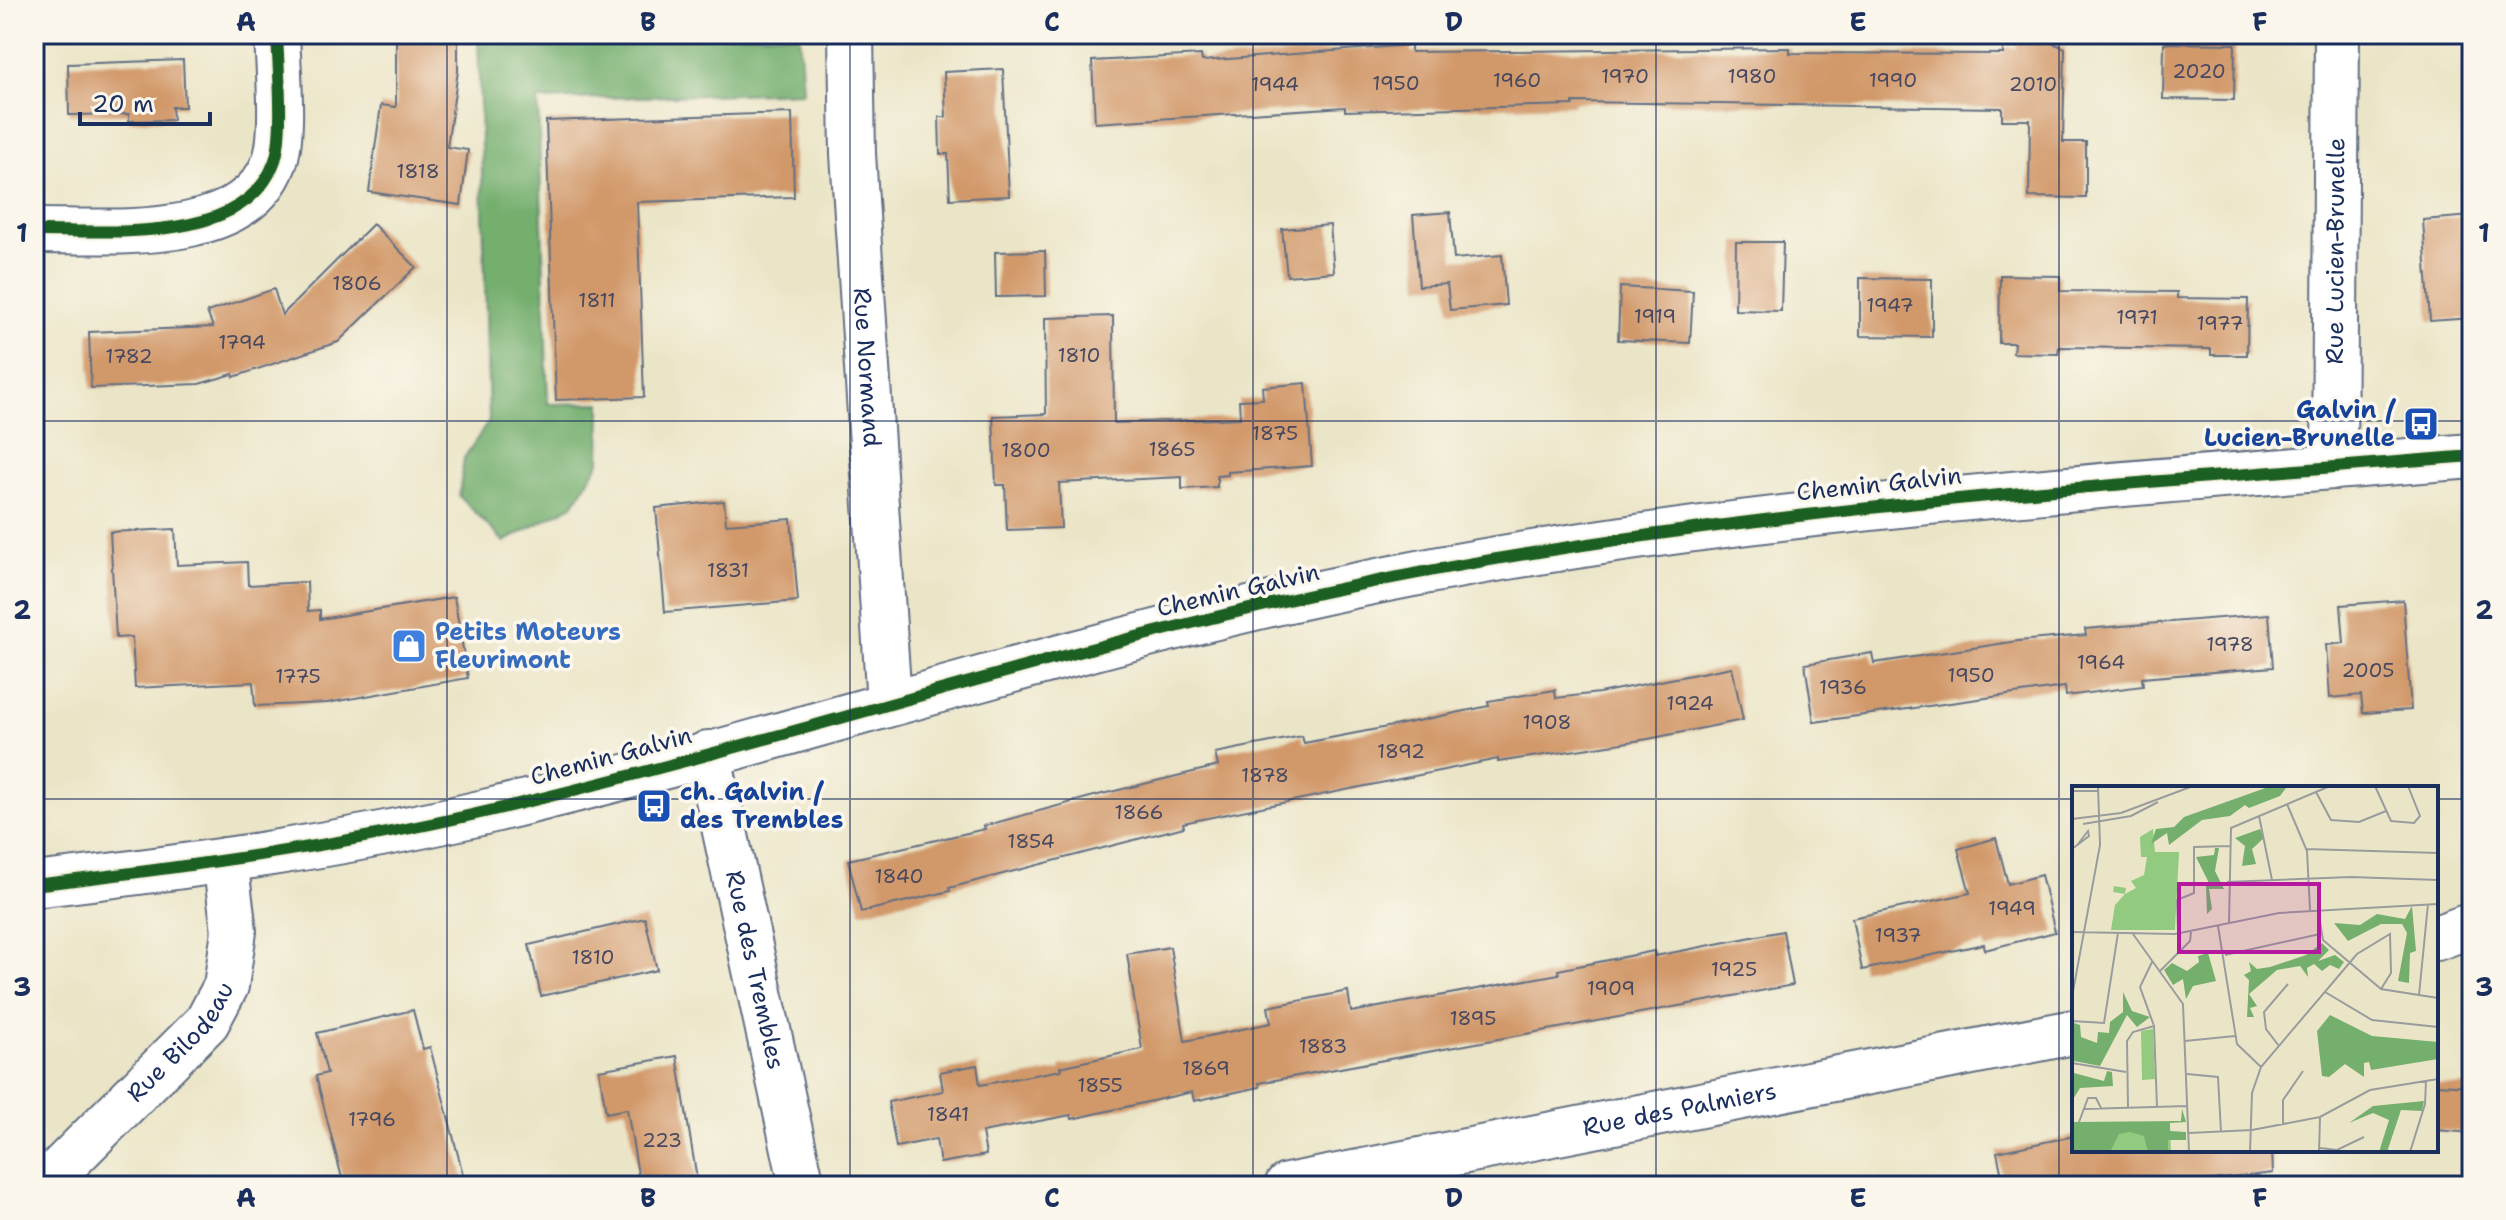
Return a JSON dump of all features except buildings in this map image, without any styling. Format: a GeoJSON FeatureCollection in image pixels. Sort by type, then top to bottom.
{"type":"FeatureCollection","features":[{"type":"Feature","properties":{"kind":"street"},"geometry":{"type":"LineString","coordinates":[[34,231],[168,229],[219,217],[251,200],[275,163],[277,34]]}},
{"type":"Feature","properties":{"kind":"street","name":"Rue Normand"},"geometry":{"type":"LineString","coordinates":[[851,34],[853,154],[889,703]]}},
{"type":"Feature","properties":{"kind":"street","name":"Rue Lucien-Brunelle"},"geometry":{"type":"LineString","coordinates":[[2334,467],[2337,34]]}},
{"type":"Feature","properties":{"kind":"street","name":"Chemin Galvin"},"geometry":{"type":"LineString","coordinates":[[34,885],[362,838],[489,811],[1025,665],[1288,600],[1529,554],[1754,521],[1999,493],[2472,456]]}},
{"type":"Feature","properties":{"kind":"street","name":"Rue des Trembles"},"geometry":{"type":"LineString","coordinates":[[708,753],[802,1186]]}},
{"type":"Feature","properties":{"kind":"street","name":"Rue Bilodeau"},"geometry":{"type":"LineString","coordinates":[[43,1186],[207,1022],[226,986],[234,931],[225,860]]}},
{"type":"Feature","properties":{"kind":"street"},"geometry":{"type":"LineString","coordinates":[[2438,937],[2472,925]]}},
{"type":"Feature","properties":{"kind":"street","name":"Rue des Palmiers"},"geometry":{"type":"LineString","coordinates":[[1287,1186],[2072,1032]]}},
{"type":"Feature","properties":{"kind":"green space"},"geometry":{"type":"Polygon","coordinates":[[[799,34],[803,92],[538,100],[548,404],[601,403],[600,462],[573,505],[504,542],[459,496],[464,458],[489,421],[478,35],[799,34]]]}},
{"type":"Feature","properties":{"kind":"cycle path"},"geometry":{"type":"LineString","coordinates":[[34,231],[98,232],[169,228],[203,221],[234,208],[258,190],[274,163],[279,136],[277,34]]}},
{"type":"Feature","properties":{"kind":"cycle path"},"geometry":{"type":"LineString","coordinates":[[34,885],[263,854],[377,835],[489,811],[1195,622],[1442,569],[1588,544],[1882,507],[2472,456]]}},
{"type":"Feature","properties":{"kind":"place","name":"Galvin / Lucien-Brunelle"},"geometry":{"type":"Point","coordinates":[2421,424]}},
{"type":"Feature","properties":{"kind":"place","name":"Petits Moteurs Fleurimont"},"geometry":{"type":"Point","coordinates":[409,646]}},
{"type":"Feature","properties":{"kind":"place","name":"ch. Galvin / des Trembles"},"geometry":{"type":"Point","coordinates":[654,806]}}]}
